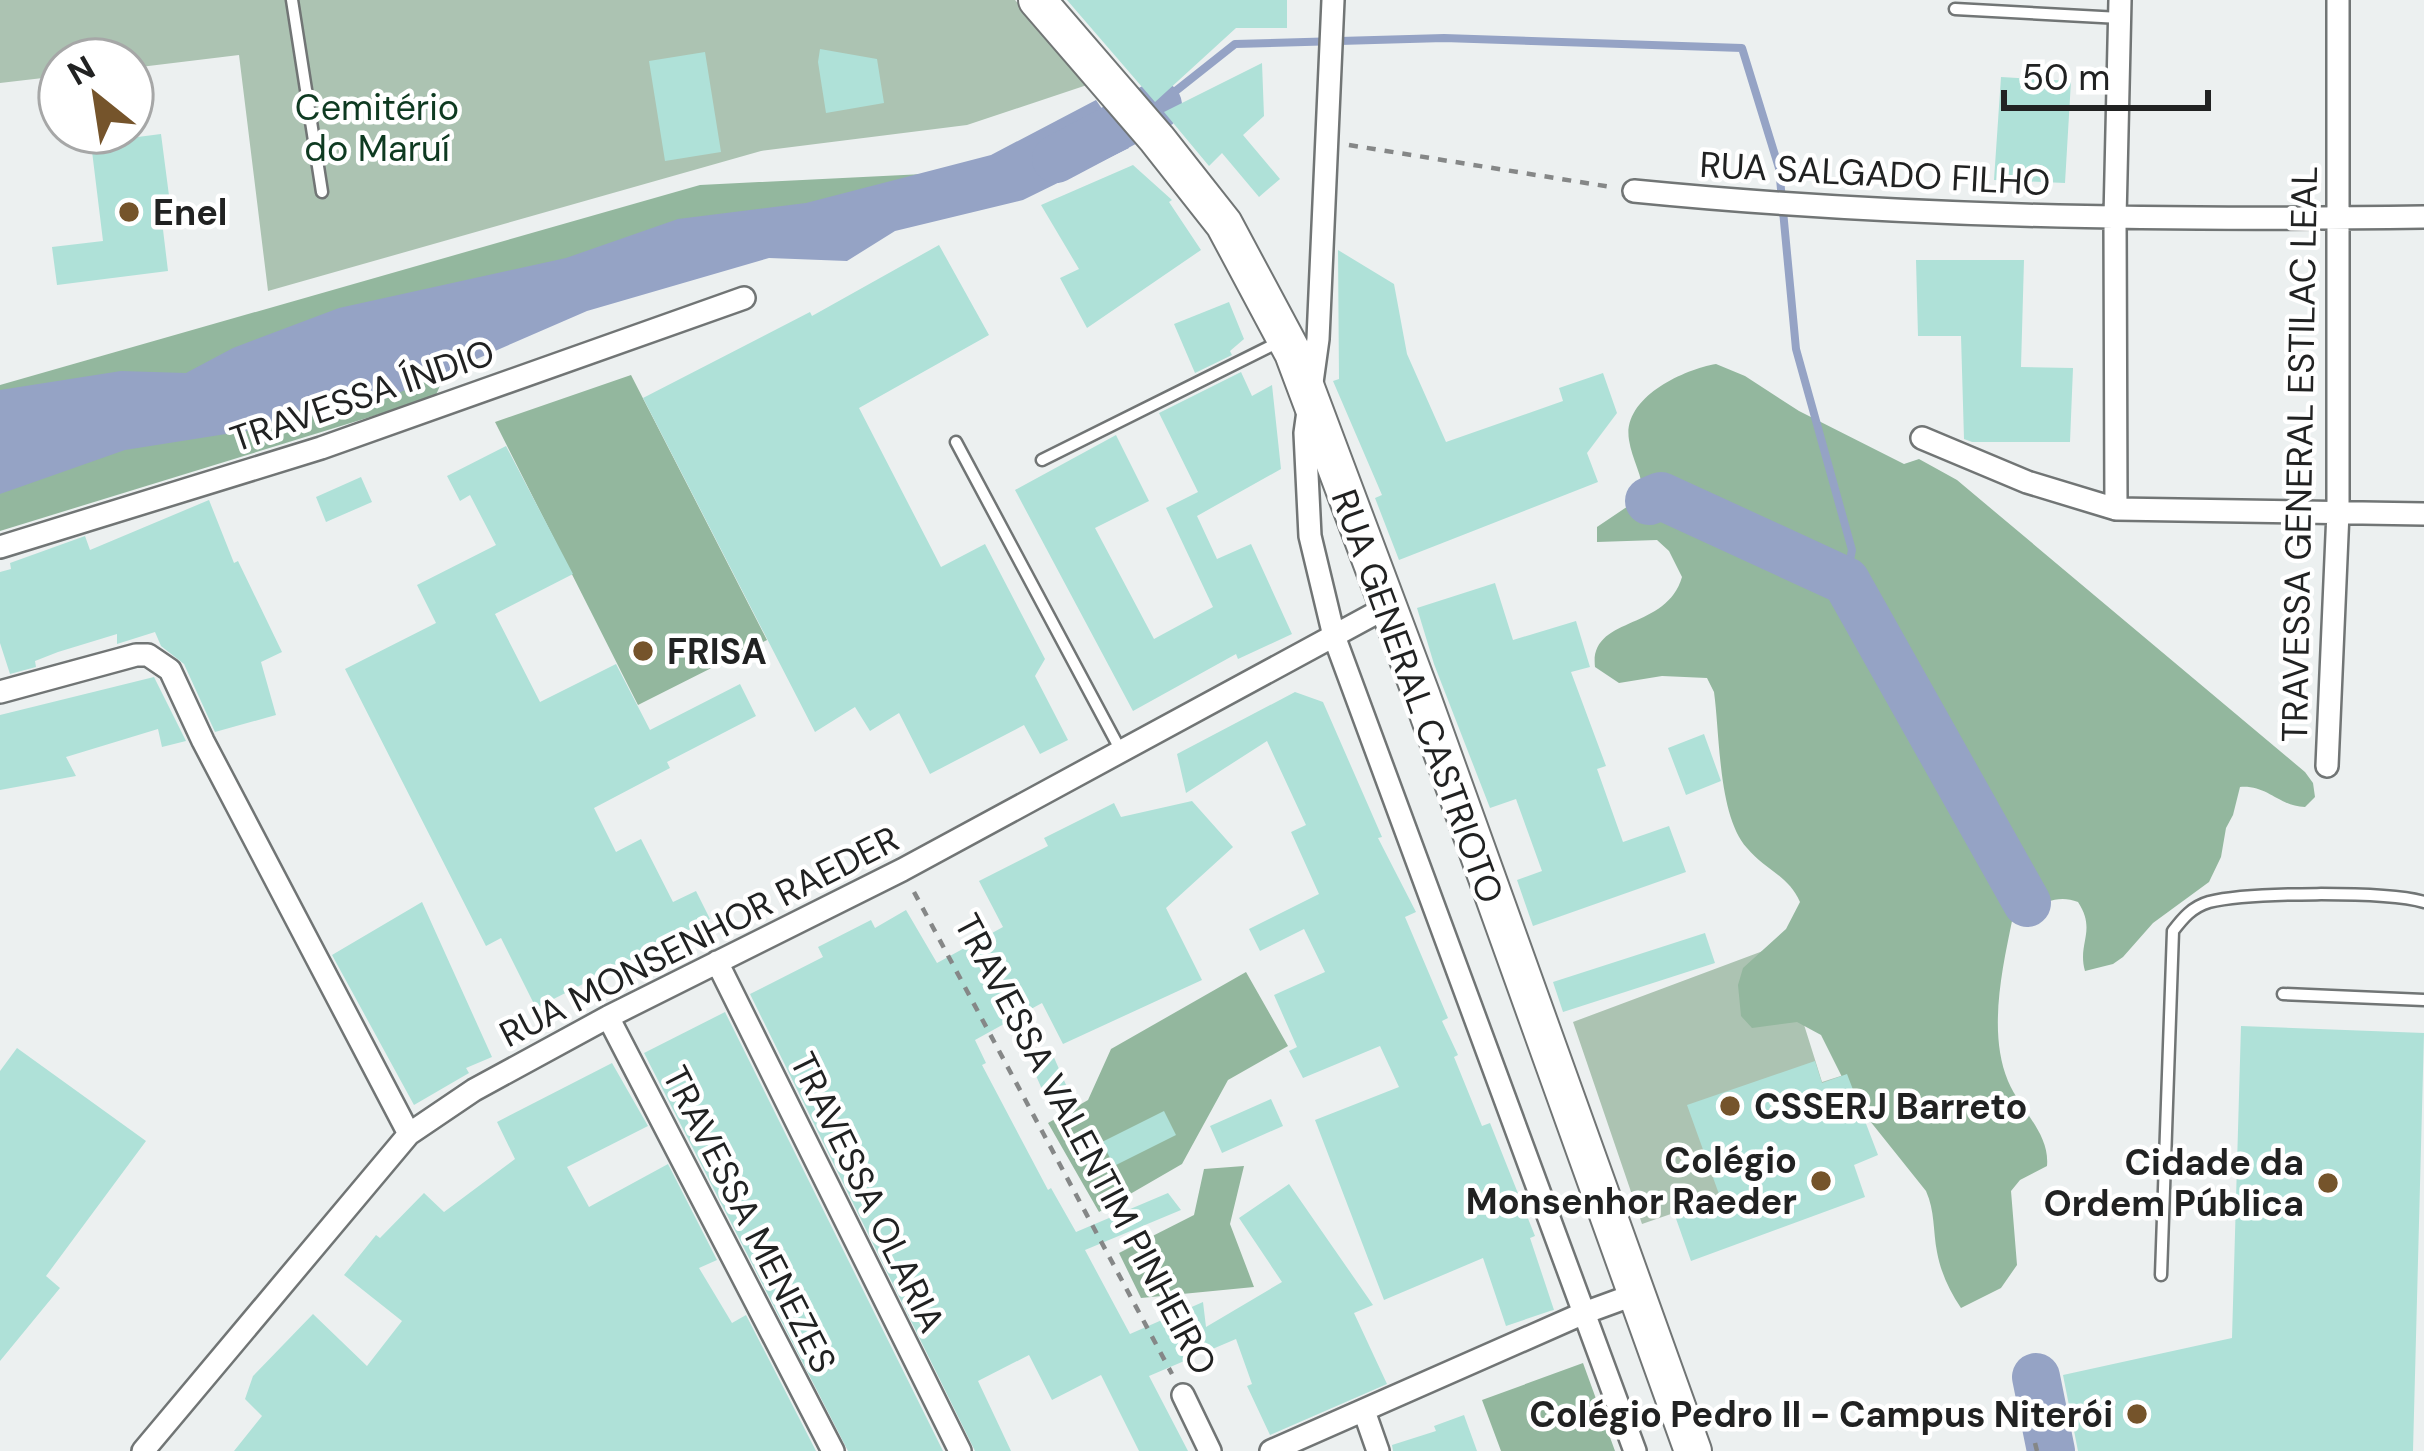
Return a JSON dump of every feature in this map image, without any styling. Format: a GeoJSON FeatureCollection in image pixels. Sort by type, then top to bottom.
{"type":"FeatureCollection","features":[{"type":"Feature","properties":{"kind":"main road","name":"RUA GENERAL CASTRIOTO"},"geometry":{"type":"LineString","coordinates":[[1037,0],[1224,224],[1284,339],[1387,607],[1693,1451]]}},
{"type":"Feature","properties":{"kind":"street","name":"TRAVESSA GENERAL ESTILAC LEAL"},"geometry":{"type":"LineString","coordinates":[[2327,766],[2338,512],[2338,0]]}},
{"type":"Feature","properties":{"kind":"street"},"geometry":{"type":"LineString","coordinates":[[2116,508],[2120,9]]}},
{"type":"Feature","properties":{"kind":"street"},"geometry":{"type":"LineString","coordinates":[[1332,12],[1318,339],[1306,433],[1310,536],[1334,636],[1635,1451]]}},
{"type":"Feature","properties":{"kind":"street","name":"RUA SALGADO FILHO"},"geometry":{"type":"LineString","coordinates":[[1634,191],[1767,204],[2116,218],[2424,217]]}},
{"type":"Feature","properties":{"kind":"street","name":"TRAVESSA ÍNDIO"},"geometry":{"type":"LineString","coordinates":[[0,547],[321,448],[744,298]]}},
{"type":"Feature","properties":{"kind":"street"},"geometry":{"type":"LineString","coordinates":[[1922,438],[2027,482],[2116,508],[2424,514]]}},
{"type":"Feature","properties":{"kind":"street","name":"RUA MONSENHOR RAEDER"},"geometry":{"type":"LineString","coordinates":[[143,1451],[409,1134],[474,1090],[608,1017],[902,870],[1387,607]]}},
{"type":"Feature","properties":{"kind":"street"},"geometry":{"type":"LineString","coordinates":[[0,692],[136,655],[148,655],[170,670],[202,741],[409,1134]]}},
{"type":"Feature","properties":{"kind":"street","name":"TRAVESSA OLARIA"},"geometry":{"type":"LineString","coordinates":[[717,962],[960,1451]]}},
{"type":"Feature","properties":{"kind":"street","name":"TRAVESSA MENEZES"},"geometry":{"type":"LineString","coordinates":[[608,1017],[833,1451]]}},
{"type":"Feature","properties":{"kind":"street"},"geometry":{"type":"LineString","coordinates":[[1271,1451],[1636,1294]]}},
{"type":"Feature","properties":{"kind":"street","name":"TRAVESSA VALENTIM PINHEIRO"},"geometry":{"type":"LineString","coordinates":[[1183,1395],[1210,1451]]}},
{"type":"Feature","properties":{"kind":"street"},"geometry":{"type":"LineString","coordinates":[[1364,1411],[1378,1451]]}},
{"type":"Feature","properties":{"kind":"lane"},"geometry":{"type":"LineString","coordinates":[[292,0],[322,192]]}},
{"type":"Feature","properties":{"kind":"lane"},"geometry":{"type":"LineString","coordinates":[[1955,9],[2120,9]]}},
{"type":"Feature","properties":{"kind":"lane"},"geometry":{"type":"LineString","coordinates":[[1042,460],[1284,339]]}},
{"type":"Feature","properties":{"kind":"lane"},"geometry":{"type":"LineString","coordinates":[[956,442],[1121,751]]}},
{"type":"Feature","properties":{"kind":"lane"},"geometry":{"type":"LineString","coordinates":[[2162,1274],[2173,931],[2188,912],[2209,902],[2306,895],[2424,902]]}},
{"type":"Feature","properties":{"kind":"lane"},"geometry":{"type":"LineString","coordinates":[[2283,994],[2424,1000]]}},
{"type":"Feature","properties":{"kind":"path"},"geometry":{"type":"LineString","coordinates":[[1327,142],[1634,191]]}},
{"type":"Feature","properties":{"kind":"path","name":"TRAVESSA VALENTIM PINHEIRO"},"geometry":{"type":"LineString","coordinates":[[902,870],[1183,1395]]}},
{"type":"Feature","properties":{"kind":"green space","name":"Cemitério do Maruí"},"geometry":{"type":"Polygon","coordinates":[[[0,0],[1015,0],[1093,83],[967,125],[761,151],[268,291],[239,55],[156,65],[156,36],[36,36],[36,79],[0,83],[0,0]]]}},
{"type":"Feature","properties":{"kind":"green space"},"geometry":{"type":"Polygon","coordinates":[[[964,172],[0,437],[0,385],[700,185],[964,172]]]}},
{"type":"Feature","properties":{"kind":"green space"},"geometry":{"type":"Polygon","coordinates":[[[464,332],[435,397],[0,531],[0,489],[464,332]]]}},
{"type":"Feature","properties":{"kind":"green space"},"geometry":{"type":"Polygon","coordinates":[[[1716,364],[1904,464],[1919,459],[1957,480],[2313,783],[2315,797],[2305,807],[2240,787],[2221,857],[2209,882],[2153,923],[2113,964],[2085,971],[2086,921],[2078,902],[2052,900],[2012,921],[1999,1001],[1999,1043],[2008,1081],[2044,1143],[2047,1166],[2020,1180],[2011,1191],[2017,1265],[2001,1288],[1961,1308],[1941,1267],[1926,1191],[1854,1101],[1821,1035],[1797,1022],[1752,1028],[1741,1016],[1738,985],[1743,968],[1786,929],[1800,902],[1789,885],[1747,848],[1730,816],[1714,692],[1707,678],[1662,676],[1619,683],[1595,667],[1596,650],[1604,639],[1661,607],[1682,577],[1669,551],[1657,540],[1597,542],[1597,527],[1643,496],[1629,425],[1644,399],[1657,388],[1716,364]]]}},
{"type":"Feature","properties":{"kind":"green space"},"geometry":{"type":"Polygon","coordinates":[[[631,375],[767,640],[638,705],[495,422],[631,375]]]}},
{"type":"Feature","properties":{"kind":"green space","name":"CSSERJ Barreto"},"geometry":{"type":"Polygon","coordinates":[[[1779,945],[1822,1082],[1847,1074],[1720,1197],[1642,1224],[1573,1022],[1779,945]]]}},
{"type":"Feature","properties":{"kind":"green space"},"geometry":{"type":"Polygon","coordinates":[[[1246,972],[1288,1046],[1228,1080],[1182,1164],[1099,1212],[1048,1123],[1088,1100],[1111,1049],[1246,972]]]}},
{"type":"Feature","properties":{"kind":"green space"},"geometry":{"type":"Polygon","coordinates":[[[1244,1166],[1230,1224],[1254,1287],[1141,1298],[1119,1253],[1194,1215],[1204,1169],[1244,1166]]]}},
{"type":"Feature","properties":{"kind":"green space"},"geometry":{"type":"Polygon","coordinates":[[[1583,1363],[1615,1451],[1501,1451],[1482,1400],[1583,1363]]]}},
{"type":"Feature","properties":{"kind":"water"},"geometry":{"type":"Polygon","coordinates":[[[1096,100],[1129,148],[1023,200],[895,231],[847,261],[769,258],[587,311],[380,401],[293,411],[258,429],[125,450],[0,494],[0,390],[121,371],[186,373],[233,348],[339,308],[566,258],[678,219],[806,203],[991,155],[1096,100]]]}},
{"type":"Feature","properties":{"kind":"building"},"geometry":{"type":"Polygon","coordinates":[[[1067,0],[1287,0],[1287,28],[1236,28],[1155,102],[1067,0]]]}},
{"type":"Feature","properties":{"kind":"building"},"geometry":{"type":"Polygon","coordinates":[[[820,49],[877,59],[884,103],[826,113],[820,49]]]}},
{"type":"Feature","properties":{"kind":"building"},"geometry":{"type":"Polygon","coordinates":[[[705,52],[721,152],[665,161],[649,61],[705,52]]]}},
{"type":"Feature","properties":{"kind":"building"},"geometry":{"type":"Polygon","coordinates":[[[1262,63],[1264,116],[1243,135],[1280,179],[1259,197],[1222,153],[1209,166],[1164,112],[1262,63]]]}},
{"type":"Feature","properties":{"kind":"building"},"geometry":{"type":"Polygon","coordinates":[[[2001,77],[2071,81],[2065,183],[1994,180],[2001,77]]]}},
{"type":"Feature","properties":{"kind":"building"},"geometry":{"type":"Polygon","coordinates":[[[161,134],[171,211],[161,213],[168,271],[57,285],[52,247],[103,241],[93,156],[156,156],[156,135],[161,134]]]}},
{"type":"Feature","properties":{"kind":"building"},"geometry":{"type":"Polygon","coordinates":[[[1133,165],[1172,200],[1201,250],[1087,328],[1060,278],[1079,269],[1041,205],[1133,165]]]}},
{"type":"Feature","properties":{"kind":"building"},"geometry":{"type":"Polygon","coordinates":[[[939,245],[989,335],[859,408],[941,567],[985,544],[1045,659],[1035,676],[1068,740],[1040,754],[1024,725],[930,774],[899,713],[870,731],[855,707],[815,732],[643,398],[810,312],[812,316],[939,245]]]}},
{"type":"Feature","properties":{"kind":"building"},"geometry":{"type":"Polygon","coordinates":[[[1338,250],[1394,284],[1407,354],[1446,442],[1563,401],[1559,388],[1603,373],[1617,413],[1587,453],[1598,482],[1399,560],[1375,498],[1382,495],[1333,381],[1339,379],[1338,250]]]}},
{"type":"Feature","properties":{"kind":"building"},"geometry":{"type":"Polygon","coordinates":[[[1916,260],[2024,260],[2021,367],[2073,368],[2070,442],[1964,439],[1961,336],[1918,336],[1916,260]]]}},
{"type":"Feature","properties":{"kind":"building"},"geometry":{"type":"Polygon","coordinates":[[[1229,302],[1244,339],[1230,351],[1232,355],[1195,373],[1174,324],[1229,302]]]}},
{"type":"Feature","properties":{"kind":"building"},"geometry":{"type":"Polygon","coordinates":[[[1241,372],[1252,396],[1272,385],[1281,469],[1197,516],[1217,559],[1251,544],[1292,634],[1238,659],[1236,654],[1133,711],[1015,490],[1116,435],[1149,501],[1095,528],[1154,639],[1213,607],[1166,508],[1198,492],[1159,413],[1241,372]]]}},
{"type":"Feature","properties":{"kind":"building"},"geometry":{"type":"Polygon","coordinates":[[[506,446],[573,574],[495,614],[540,702],[616,664],[650,730],[740,684],[756,716],[667,762],[670,768],[594,808],[616,852],[641,839],[673,902],[696,891],[710,919],[536,1008],[501,938],[486,946],[345,669],[436,623],[417,585],[496,545],[470,495],[460,501],[447,476],[506,446]]]}},
{"type":"Feature","properties":{"kind":"building"},"geometry":{"type":"Polygon","coordinates":[[[361,477],[372,502],[326,522],[316,497],[361,477]]]}},
{"type":"Feature","properties":{"kind":"building"},"geometry":{"type":"Polygon","coordinates":[[[209,500],[234,563],[238,561],[282,652],[261,662],[276,715],[215,732],[184,664],[161,646],[155,632],[117,644],[117,634],[58,652],[35,661],[36,667],[10,674],[0,643],[0,572],[11,569],[10,563],[85,536],[90,550],[209,500]]]}},
{"type":"Feature","properties":{"kind":"building"},"geometry":{"type":"Polygon","coordinates":[[[1495,583],[1513,640],[1576,621],[1590,667],[1571,672],[1606,766],[1597,769],[1623,842],[1669,826],[1686,872],[1533,926],[1517,880],[1542,871],[1516,799],[1490,808],[1417,608],[1495,583]]]}},
{"type":"Feature","properties":{"kind":"building"},"geometry":{"type":"Polygon","coordinates":[[[154,677],[186,741],[162,747],[158,729],[66,757],[76,776],[0,790],[0,715],[154,677]]]}},
{"type":"Feature","properties":{"kind":"building"},"geometry":{"type":"Polygon","coordinates":[[[1295,692],[1323,702],[1382,837],[1378,838],[1416,912],[1405,917],[1448,1018],[1442,1021],[1482,1126],[1490,1123],[1535,1236],[1530,1238],[1554,1310],[1506,1326],[1483,1258],[1384,1300],[1315,1120],[1399,1087],[1380,1046],[1303,1078],[1289,1051],[1297,1047],[1274,995],[1325,972],[1304,929],[1260,951],[1249,929],[1319,894],[1291,832],[1306,825],[1267,741],[1186,793],[1177,754],[1295,692]]]}},
{"type":"Feature","properties":{"kind":"building"},"geometry":{"type":"Polygon","coordinates":[[[1704,734],[1721,781],[1686,795],[1668,748],[1704,734]]]}},
{"type":"Feature","properties":{"kind":"building"},"geometry":{"type":"Polygon","coordinates":[[[1192,801],[1233,847],[1166,908],[1202,980],[1063,1044],[1042,1003],[975,1040],[986,1063],[982,1065],[1048,1190],[1051,1188],[1076,1232],[1168,1193],[1181,1210],[1085,1250],[1130,1334],[1203,1302],[1206,1327],[1282,1282],[1239,1218],[1289,1184],[1373,1305],[1354,1313],[1387,1384],[1270,1435],[1247,1386],[1252,1384],[1236,1339],[1149,1376],[1188,1451],[1139,1451],[1101,1375],[1052,1400],[1029,1355],[978,1381],[1011,1451],[975,1451],[750,994],[823,957],[818,947],[871,920],[875,928],[906,910],[937,963],[1003,927],[979,881],[1048,846],[1044,838],[1114,803],[1121,817],[1192,801]]]}},
{"type":"Feature","properties":{"kind":"building"},"geometry":{"type":"Polygon","coordinates":[[[422,902],[492,1057],[466,1068],[469,1073],[414,1105],[332,955],[422,902]]]}},
{"type":"Feature","properties":{"kind":"building"},"geometry":{"type":"Polygon","coordinates":[[[1705,933],[1715,963],[1563,1012],[1553,982],[1705,933]]]}},
{"type":"Feature","properties":{"kind":"building"},"geometry":{"type":"Polygon","coordinates":[[[725,1012],[943,1451],[848,1451],[644,1053],[725,1012]]]}},
{"type":"Feature","properties":{"kind":"building","name":"Cidade da Ordem Pública"},"geometry":{"type":"Polygon","coordinates":[[[2241,1026],[2424,1033],[2413,1451],[2078,1451],[2063,1375],[2232,1338],[2241,1026]]]}},
{"type":"Feature","properties":{"kind":"building"},"geometry":{"type":"Polygon","coordinates":[[[17,1048],[146,1141],[46,1276],[60,1288],[0,1361],[0,1071],[17,1048]]]}},
{"type":"Feature","properties":{"kind":"building"},"geometry":{"type":"Polygon","coordinates":[[[1052,1053],[1070,1094],[1048,1103],[1030,1062],[1052,1053]]]}},
{"type":"Feature","properties":{"kind":"building"},"geometry":{"type":"Polygon","coordinates":[[[1815,1061],[1822,1083],[1847,1074],[1878,1155],[1854,1165],[1865,1197],[1691,1261],[1674,1213],[1720,1197],[1687,1105],[1815,1061]]]}},
{"type":"Feature","properties":{"kind":"building"},"geometry":{"type":"Polygon","coordinates":[[[612,1063],[648,1126],[567,1167],[589,1207],[668,1164],[717,1260],[699,1268],[732,1323],[746,1315],[816,1451],[234,1451],[262,1416],[245,1399],[253,1376],[313,1314],[367,1366],[402,1321],[344,1275],[376,1235],[380,1238],[424,1193],[444,1212],[515,1159],[497,1122],[612,1063]]]}},
{"type":"Feature","properties":{"kind":"building"},"geometry":{"type":"Polygon","coordinates":[[[1271,1099],[1283,1126],[1222,1153],[1210,1126],[1271,1099]]]}},
{"type":"Feature","properties":{"kind":"building"},"geometry":{"type":"Polygon","coordinates":[[[1164,1111],[1176,1135],[1114,1166],[1102,1142],[1164,1111]]]}},
{"type":"Feature","properties":{"kind":"building"},"geometry":{"type":"Polygon","coordinates":[[[1464,1415],[1477,1451],[1393,1451],[1392,1445],[1436,1431],[1434,1426],[1464,1415]]]}},
{"type":"Feature","properties":{"kind":"waterway"},"geometry":{"type":"LineString","coordinates":[[1158,105],[1235,44],[1444,38],[1742,48],[1779,168],[1796,349],[1852,550],[1846,581]]}},
{"type":"Feature","properties":{"kind":"waterway"},"geometry":{"type":"LineString","coordinates":[[1056,159],[1158,105]]}},
{"type":"Feature","properties":{"kind":"waterway"},"geometry":{"type":"LineString","coordinates":[[1649,501],[1661,496],[1846,581],[2027,903]]}},
{"type":"Feature","properties":{"kind":"waterway"},"geometry":{"type":"LineString","coordinates":[[2036,1377],[2051,1451]]}},
{"type":"Feature","properties":{"kind":"place","name":"Enel"},"geometry":{"type":"Point","coordinates":[129,212]}},
{"type":"Feature","properties":{"kind":"place","name":"FRISA"},"geometry":{"type":"Point","coordinates":[643,651]}},
{"type":"Feature","properties":{"kind":"place","name":"CSSERJ Barreto"},"geometry":{"type":"Point","coordinates":[1730,1106]}},
{"type":"Feature","properties":{"kind":"place","name":"Colégio Monsenhor Raeder"},"geometry":{"type":"Point","coordinates":[1821,1181]}},
{"type":"Feature","properties":{"kind":"place","name":"Cidade da Ordem Pública"},"geometry":{"type":"Point","coordinates":[2328,1183]}},
{"type":"Feature","properties":{"kind":"place","name":"Colégio Pedro II - Campus Niterói"},"geometry":{"type":"Point","coordinates":[2137,1414]}}]}
